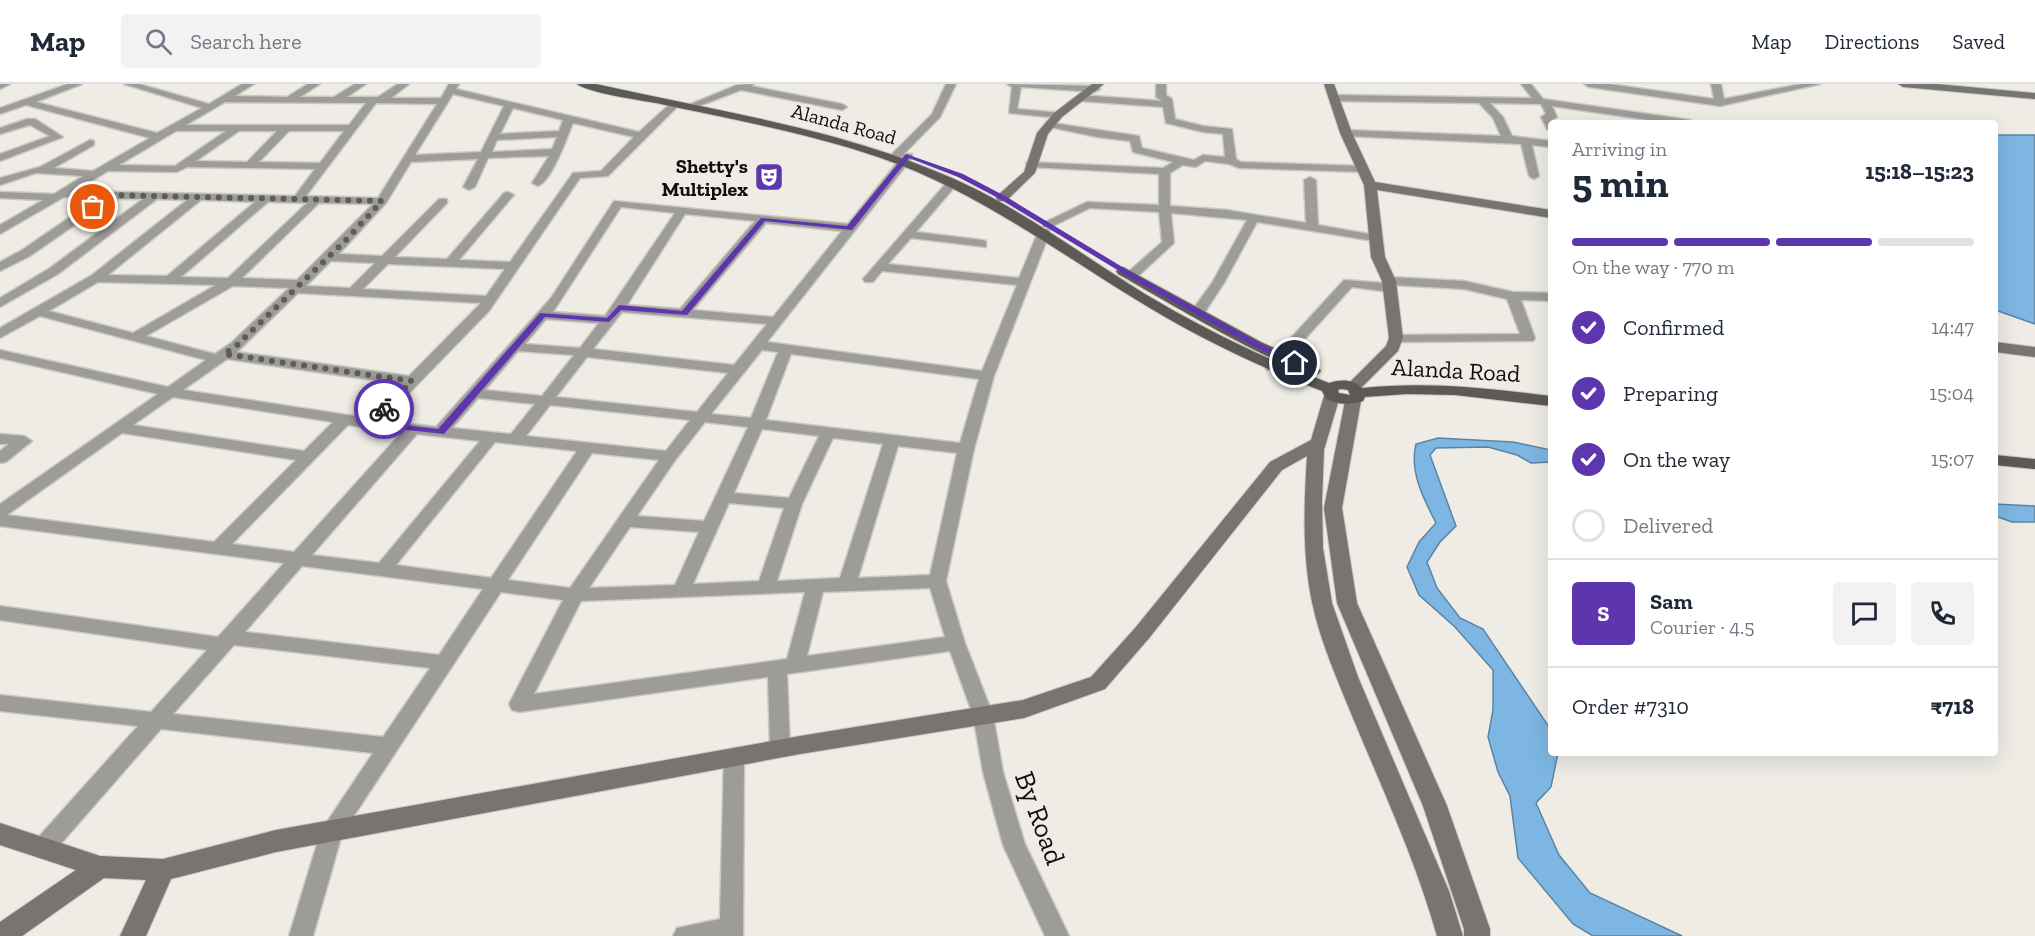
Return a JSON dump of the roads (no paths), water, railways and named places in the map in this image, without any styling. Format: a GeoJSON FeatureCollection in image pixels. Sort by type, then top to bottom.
{"type":"FeatureCollection","features":[{"type":"Feature","properties":{"kind":"main road","name":"Alanda Road"},"geometry":{"type":"LineString","coordinates":[[582,84],[840,139]]}},
{"type":"Feature","properties":{"kind":"main road","name":"Alanda Road"},"geometry":{"type":"LineString","coordinates":[[610,84],[840,139],[961,176],[1045,228],[1344,392]]}},
{"type":"Feature","properties":{"kind":"main road","name":"Alanda Road"},"geometry":{"type":"LineString","coordinates":[[901,157],[952,183],[992,196],[1045,228],[1168,313],[1272,367],[1344,392],[1419,387],[1494,393],[1548,401]]}},
{"type":"Feature","properties":{"kind":"main road"},"geometry":{"type":"LineString","coordinates":[[1998,460],[2035,464]]}},
{"type":"Feature","properties":{"kind":"street"},"geometry":{"type":"LineString","coordinates":[[0,86],[5,84]]}},
{"type":"Feature","properties":{"kind":"street"},"geometry":{"type":"LineString","coordinates":[[0,111],[77,84]]}},
{"type":"Feature","properties":{"kind":"street"},"geometry":{"type":"LineString","coordinates":[[129,84],[210,106]]}},
{"type":"Feature","properties":{"kind":"street"},"geometry":{"type":"LineString","coordinates":[[0,230],[249,84]]}},
{"type":"Feature","properties":{"kind":"street"},"geometry":{"type":"LineString","coordinates":[[289,100],[315,84]]}},
{"type":"Feature","properties":{"kind":"street"},"geometry":{"type":"LineString","coordinates":[[335,100],[361,84]]}},
{"type":"Feature","properties":{"kind":"street"},"geometry":{"type":"LineString","coordinates":[[298,199],[352,128],[377,100],[404,84]]}},
{"type":"Feature","properties":{"kind":"street"},"geometry":{"type":"LineString","coordinates":[[951,84],[936,115],[670,456],[575,595],[519,704],[956,643]]}},
{"type":"Feature","properties":{"kind":"street"},"geometry":{"type":"LineString","coordinates":[[1012,84],[1097,86]]}},
{"type":"Feature","properties":{"kind":"street"},"geometry":{"type":"LineString","coordinates":[[1017,84],[1012,111],[1054,120],[1097,134],[1135,138],[1137,150],[1173,157],[1181,162],[1196,164],[1203,158],[1231,161],[1239,165],[1363,169]]}},
{"type":"Feature","properties":{"kind":"street"},"geometry":{"type":"LineString","coordinates":[[1161,84],[1161,97],[1167,99],[1170,121],[1203,129],[1228,131],[1231,161]]}},
{"type":"Feature","properties":{"kind":"street"},"geometry":{"type":"LineString","coordinates":[[1329,84],[1346,133],[1370,185],[1378,257],[1389,284],[1396,338],[1393,348],[1344,392],[1318,443],[1313,522],[1317,581],[1322,603],[1347,676],[1437,891],[1450,936]]}},
{"type":"Feature","properties":{"kind":"street"},"geometry":{"type":"LineString","coordinates":[[1526,84],[1543,101],[1552,117],[1546,117],[1548,121]]}},
{"type":"Feature","properties":{"kind":"street"},"geometry":{"type":"LineString","coordinates":[[1716,84],[1720,103]]}},
{"type":"Feature","properties":{"kind":"street"},"geometry":{"type":"LineString","coordinates":[[1334,98],[1543,101],[1658,89],[1720,103],[1800,85],[1815,84]]}},
{"type":"Feature","properties":{"kind":"street"},"geometry":{"type":"LineString","coordinates":[[1903,84],[2035,96]]}},
{"type":"Feature","properties":{"kind":"street"},"geometry":{"type":"LineString","coordinates":[[696,104],[744,86],[842,107]]}},
{"type":"Feature","properties":{"kind":"street"},"geometry":{"type":"LineString","coordinates":[[992,196],[1029,173],[1043,133],[1054,120],[1097,86]]}},
{"type":"Feature","properties":{"kind":"street"},"geometry":{"type":"LineString","coordinates":[[223,99],[377,100],[449,92],[510,104],[641,136]]}},
{"type":"Feature","properties":{"kind":"street"},"geometry":{"type":"LineString","coordinates":[[0,512],[221,357],[298,287],[382,201],[449,92]]}},
{"type":"Feature","properties":{"kind":"street"},"geometry":{"type":"LineString","coordinates":[[1597,95],[1680,120]]}},
{"type":"Feature","properties":{"kind":"street"},"geometry":{"type":"LineString","coordinates":[[1014,100],[1026,101]]}},
{"type":"Feature","properties":{"kind":"street"},"geometry":{"type":"LineString","coordinates":[[1482,100],[1498,117],[1509,139]]}},
{"type":"Feature","properties":{"kind":"street"},"geometry":{"type":"LineString","coordinates":[[1050,103],[1078,101],[1167,104]]}},
{"type":"Feature","properties":{"kind":"street"},"geometry":{"type":"LineString","coordinates":[[29,102],[159,137]]}},
{"type":"Feature","properties":{"kind":"street"},"geometry":{"type":"LineString","coordinates":[[469,187],[510,104]]}},
{"type":"Feature","properties":{"kind":"street"},"geometry":{"type":"LineString","coordinates":[[370,424],[489,300],[577,175],[604,174],[674,105]]}},
{"type":"Feature","properties":{"kind":"street"},"geometry":{"type":"LineString","coordinates":[[538,183],[556,152],[569,119]]}},
{"type":"Feature","properties":{"kind":"street"},"geometry":{"type":"LineString","coordinates":[[0,130],[31,121],[58,137],[0,158]]}},
{"type":"Feature","properties":{"kind":"street"},"geometry":{"type":"LineString","coordinates":[[173,128],[352,128]]}},
{"type":"Feature","properties":{"kind":"street"},"geometry":{"type":"LineString","coordinates":[[106,168],[177,169],[237,128]]}},
{"type":"Feature","properties":{"kind":"street"},"geometry":{"type":"LineString","coordinates":[[250,165],[285,129]]}},
{"type":"Feature","properties":{"kind":"street"},"geometry":{"type":"LineString","coordinates":[[1346,133],[1509,139],[1548,144]]}},
{"type":"Feature","properties":{"kind":"street"},"geometry":{"type":"LineString","coordinates":[[494,137],[563,134]]}},
{"type":"Feature","properties":{"kind":"street"},"geometry":{"type":"LineString","coordinates":[[1526,141],[1534,176]]}},
{"type":"Feature","properties":{"kind":"street"},"geometry":{"type":"LineString","coordinates":[[0,182],[41,171],[90,143]]}},
{"type":"Feature","properties":{"kind":"street"},"geometry":{"type":"LineString","coordinates":[[407,159],[556,152]]}},
{"type":"Feature","properties":{"kind":"street"},"geometry":{"type":"LineString","coordinates":[[1031,164],[1165,171],[1181,162]]}},
{"type":"Feature","properties":{"kind":"street"},"geometry":{"type":"LineString","coordinates":[[185,164],[323,166]]}},
{"type":"Feature","properties":{"kind":"street"},"geometry":{"type":"LineString","coordinates":[[41,171],[94,174]]}},
{"type":"Feature","properties":{"kind":"street"},"geometry":{"type":"LineString","coordinates":[[1131,276],[1168,243],[1164,207],[1165,171]]}},
{"type":"Feature","properties":{"kind":"street"},"geometry":{"type":"LineString","coordinates":[[1310,180],[1312,227]]}},
{"type":"Feature","properties":{"kind":"street"},"geometry":{"type":"LineString","coordinates":[[869,279],[952,183]]}},
{"type":"Feature","properties":{"kind":"street"},"geometry":{"type":"LineString","coordinates":[[1370,185],[1548,213]]}},
{"type":"Feature","properties":{"kind":"street"},"geometry":{"type":"LineString","coordinates":[[0,195],[382,201]]}},
{"type":"Feature","properties":{"kind":"street"},"geometry":{"type":"LineString","coordinates":[[0,267],[26,253],[110,195]]}},
{"type":"Feature","properties":{"kind":"street"},"geometry":{"type":"LineString","coordinates":[[450,263],[508,195]]}},
{"type":"Feature","properties":{"kind":"street"},"geometry":{"type":"LineString","coordinates":[[0,303],[54,271],[154,196]]}},
{"type":"Feature","properties":{"kind":"street"},"geometry":{"type":"LineString","coordinates":[[0,334],[96,278],[198,197]]}},
{"type":"Feature","properties":{"kind":"street"},"geometry":{"type":"LineString","coordinates":[[170,280],[266,198]]}},
{"type":"Feature","properties":{"kind":"street"},"geometry":{"type":"LineString","coordinates":[[135,337],[231,282],[317,200]]}},
{"type":"Feature","properties":{"kind":"street"},"geometry":{"type":"LineString","coordinates":[[353,292],[443,201]]}},
{"type":"Feature","properties":{"kind":"street"},"geometry":{"type":"LineString","coordinates":[[440,432],[556,300],[618,203],[849,228]]}},
{"type":"Feature","properties":{"kind":"street"},"geometry":{"type":"LineString","coordinates":[[0,520],[575,595],[937,581],[966,449],[987,376],[1045,228],[1092,204],[1164,207],[1254,217],[1376,239]]}},
{"type":"Feature","properties":{"kind":"street"},"geometry":{"type":"LineString","coordinates":[[515,440],[619,308],[682,210]]}},
{"type":"Feature","properties":{"kind":"street"},"geometry":{"type":"LineString","coordinates":[[1198,312],[1218,283],[1254,217]]}},
{"type":"Feature","properties":{"kind":"street"},"geometry":{"type":"LineString","coordinates":[[684,313],[764,219]]}},
{"type":"Feature","properties":{"kind":"street"},"geometry":{"type":"LineString","coordinates":[[907,234],[982,244]]}},
{"type":"Feature","properties":{"kind":"street"},"geometry":{"type":"LineString","coordinates":[[328,258],[513,266]]}},
{"type":"Feature","properties":{"kind":"street"},"geometry":{"type":"LineString","coordinates":[[878,267],[1022,282]]}},
{"type":"Feature","properties":{"kind":"street"},"geometry":{"type":"LineString","coordinates":[[96,278],[231,282],[489,300]]}},
{"type":"Feature","properties":{"kind":"street"},"geometry":{"type":"LineString","coordinates":[[1272,367],[1348,283],[1464,285],[1513,296],[1548,297]]}},
{"type":"Feature","properties":{"kind":"street"},"geometry":{"type":"LineString","coordinates":[[1396,338],[1528,338],[1513,296]]}},
{"type":"Feature","properties":{"kind":"street"},"geometry":{"type":"LineString","coordinates":[[619,308],[777,321]]}},
{"type":"Feature","properties":{"kind":"street"},"geometry":{"type":"LineString","coordinates":[[38,312],[221,357],[412,381]]}},
{"type":"Feature","properties":{"kind":"street"},"geometry":{"type":"LineString","coordinates":[[543,315],[609,320]]}},
{"type":"Feature","properties":{"kind":"street"},"geometry":{"type":"LineString","coordinates":[[758,345],[987,376]]}},
{"type":"Feature","properties":{"kind":"street"},"geometry":{"type":"LineString","coordinates":[[515,347],[738,369]]}},
{"type":"Feature","properties":{"kind":"street"},"geometry":{"type":"LineString","coordinates":[[1998,347],[2035,352]]}},
{"type":"Feature","properties":{"kind":"street"},"geometry":{"type":"LineString","coordinates":[[681,591],[757,423],[786,349]]}},
{"type":"Feature","properties":{"kind":"street"},"geometry":{"type":"LineString","coordinates":[[0,354],[170,392],[370,424],[670,456]]}},
{"type":"Feature","properties":{"kind":"street"},"geometry":{"type":"LineString","coordinates":[[1344,392],[1333,508],[1347,603],[1435,806],[1477,929],[1477,936]]}},
{"type":"Feature","properties":{"kind":"street"},"geometry":{"type":"LineString","coordinates":[[475,393],[757,423],[966,449]]}},
{"type":"Feature","properties":{"kind":"street"},"geometry":{"type":"LineString","coordinates":[[217,549],[344,420]]}},
{"type":"Feature","properties":{"kind":"street"},"geometry":{"type":"LineString","coordinates":[[120,428],[308,457]]}},
{"type":"Feature","properties":{"kind":"street"},"geometry":{"type":"LineString","coordinates":[[43,848],[413,429]]}},
{"type":"Feature","properties":{"kind":"street"},"geometry":{"type":"LineString","coordinates":[[765,588],[794,504],[828,432]]}},
{"type":"Feature","properties":{"kind":"street"},"geometry":{"type":"LineString","coordinates":[[382,571],[491,437]]}},
{"type":"Feature","properties":{"kind":"street"},"geometry":{"type":"LineString","coordinates":[[0,439],[24,441],[0,458]]}},
{"type":"Feature","properties":{"kind":"street"},"geometry":{"type":"LineString","coordinates":[[847,584],[892,440]]}},
{"type":"Feature","properties":{"kind":"street"},"geometry":{"type":"LineString","coordinates":[[0,834],[100,867],[163,870],[276,841],[780,748],[1024,709],[1098,683],[1143,632],[1276,466],[1318,443]]}},
{"type":"Feature","properties":{"kind":"street"},"geometry":{"type":"LineString","coordinates":[[301,936],[332,831],[587,448]]}},
{"type":"Feature","properties":{"kind":"street"},"geometry":{"type":"LineString","coordinates":[[724,497],[794,504]]}},
{"type":"Feature","properties":{"kind":"street"},"geometry":{"type":"LineString","coordinates":[[626,521],[708,527]]}},
{"type":"Feature","properties":{"kind":"street","name":"By Road"},"geometry":{"type":"LineString","coordinates":[[937,581],[956,643],[983,715],[993,772],[1014,845],[1057,936]]}},
{"type":"Feature","properties":{"kind":"street"},"geometry":{"type":"LineString","coordinates":[[780,748],[786,667],[816,585]]}},
{"type":"Feature","properties":{"kind":"street"},"geometry":{"type":"LineString","coordinates":[[0,612],[225,641],[445,663]]}},
{"type":"Feature","properties":{"kind":"street"},"geometry":{"type":"LineString","coordinates":[[0,703],[389,746]]}},
{"type":"Feature","properties":{"kind":"street"},"geometry":{"type":"LineString","coordinates":[[685,936],[731,932],[734,757]]}},
{"type":"Feature","properties":{"kind":"street"},"geometry":{"type":"LineString","coordinates":[[1,936],[100,867]]}},
{"type":"Feature","properties":{"kind":"street"},"geometry":{"type":"LineString","coordinates":[[132,936],[163,870]]}},
{"type":"Feature","properties":{"kind":"water"},"geometry":{"type":"Polygon","coordinates":[[[1998,135],[2035,135],[2035,324],[1998,311],[1998,135]]]}},
{"type":"Feature","properties":{"kind":"water"},"geometry":{"type":"Polygon","coordinates":[[[1438,438],[1513,442],[1548,449],[1548,462],[1531,463],[1517,455],[1488,447],[1436,448],[1430,455],[1456,526],[1440,542],[1427,562],[1437,588],[1460,618],[1483,629],[1548,726],[1548,756],[1557,756],[1551,787],[1536,803],[1559,855],[1590,893],[1682,936],[1593,936],[1573,924],[1518,858],[1510,796],[1498,772],[1488,737],[1493,710],[1493,670],[1455,627],[1419,595],[1407,567],[1419,542],[1436,523],[1416,475],[1414,454],[1416,444],[1438,438]]]}},
{"type":"Feature","properties":{"kind":"water"},"geometry":{"type":"Polygon","coordinates":[[[1998,504],[2035,506],[2035,522],[2012,522],[1998,517],[1998,504]]]}},
{"type":"Feature","properties":{"kind":"place","name":"Shetty's Multiplex"},"geometry":{"type":"Point","coordinates":[769,177]}}]}
